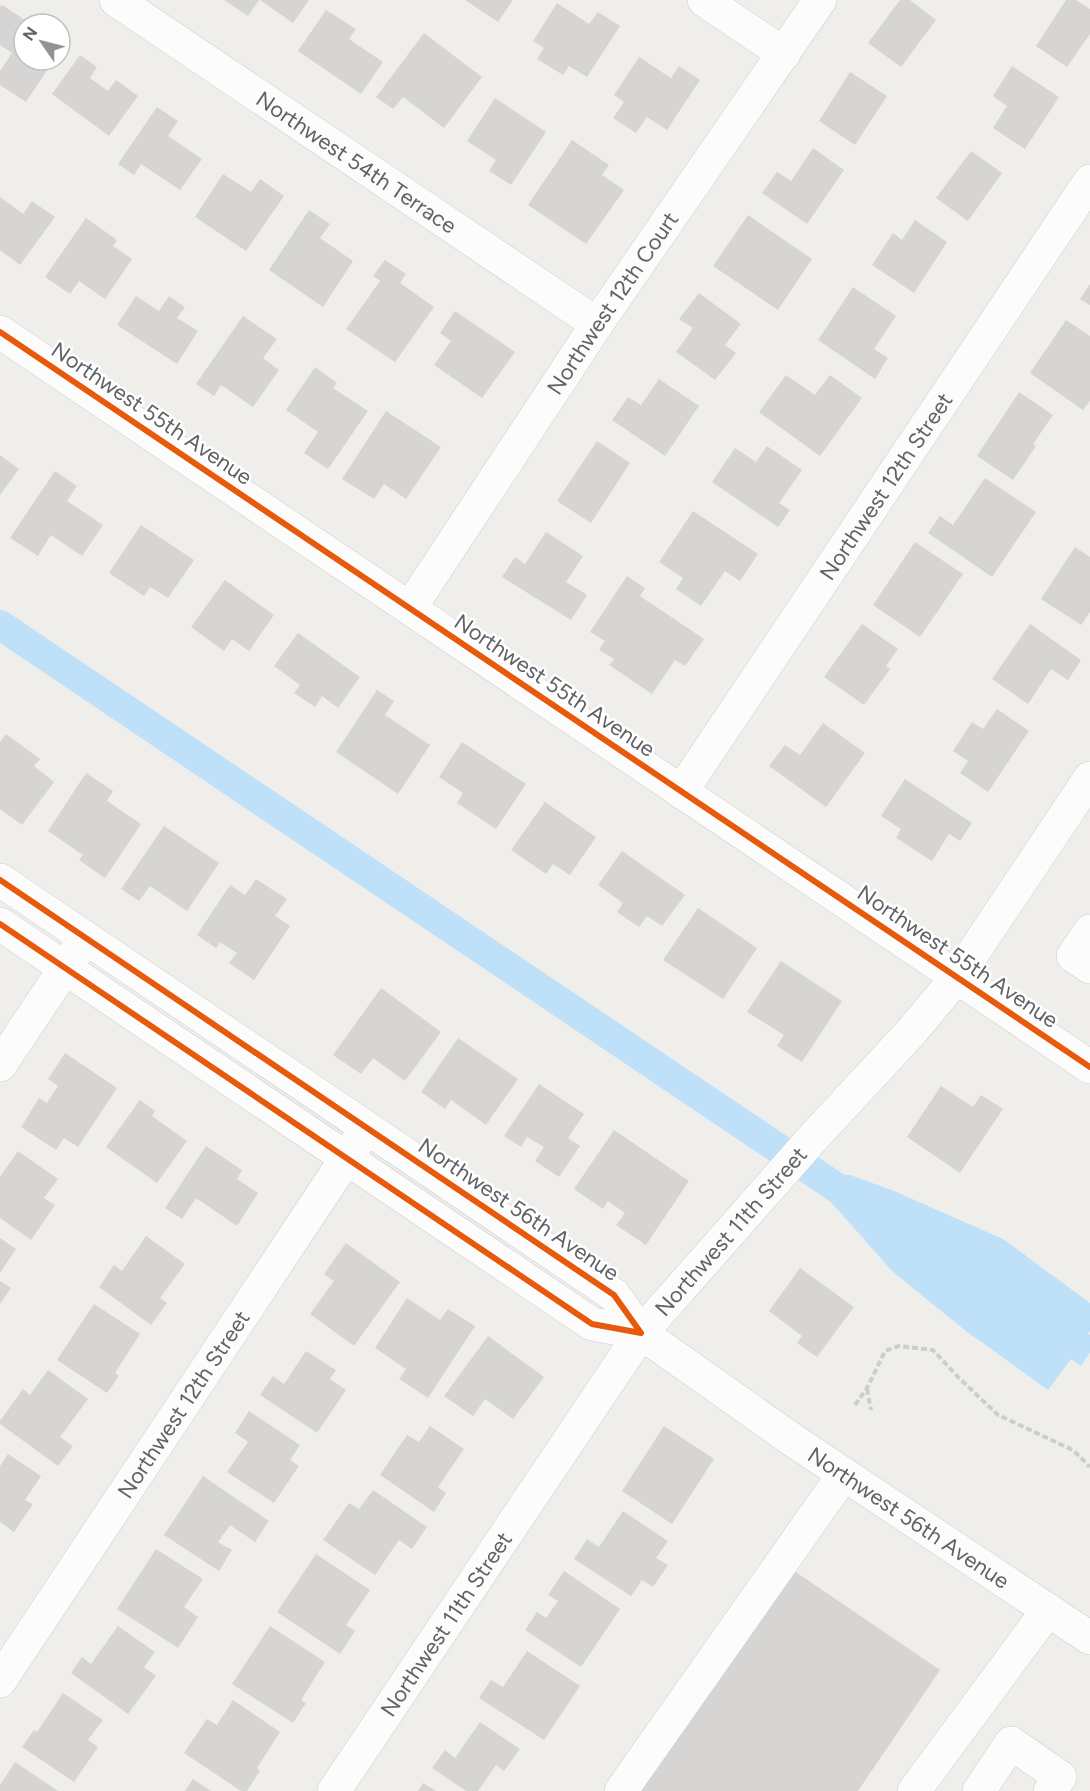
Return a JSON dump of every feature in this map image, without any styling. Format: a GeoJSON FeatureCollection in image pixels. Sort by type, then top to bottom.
{"type":"FeatureCollection","features":[{"type":"Feature","properties":{"kind":"street","name":"Northwest 54th Terrace"},"geometry":{"type":"LineString","coordinates":[[116,0],[597,324]]}},
{"type":"Feature","properties":{"kind":"street"},"geometry":{"type":"LineString","coordinates":[[704,0],[784,54]]}},
{"type":"Feature","properties":{"kind":"street","name":"Northwest 12th Court"},"geometry":{"type":"LineString","coordinates":[[410,608],[597,324],[820,0]]}},
{"type":"Feature","properties":{"kind":"street","name":"Northwest 12th Street"},"geometry":{"type":"LineString","coordinates":[[681,792],[1090,181]]}},
{"type":"Feature","properties":{"kind":"street","name":"Northwest 55th Avenue"},"geometry":{"type":"LineString","coordinates":[[0,332],[1090,1067]]}},
{"type":"Feature","properties":{"kind":"street","name":"Northwest 11th Street"},"geometry":{"type":"LineString","coordinates":[[334,1791],[641,1333],[812,1138],[912,1031],[957,978],[1090,778]]}},
{"type":"Feature","properties":{"kind":"street","name":"Northwest 56th Avenue"},"geometry":{"type":"LineString","coordinates":[[0,880],[614,1295],[641,1333],[844,1474],[1090,1638]]}},
{"type":"Feature","properties":{"kind":"street","name":"Northwest 56th Avenue"},"geometry":{"type":"LineString","coordinates":[[0,924],[592,1324],[641,1333]]}},
{"type":"Feature","properties":{"kind":"street"},"geometry":{"type":"LineString","coordinates":[[0,1065],[85,938]]}},
{"type":"Feature","properties":{"kind":"street","name":"Northwest 12th Street"},"geometry":{"type":"LineString","coordinates":[[0,1681],[366,1127]]}},
{"type":"Feature","properties":{"kind":"street"},"geometry":{"type":"LineString","coordinates":[[621,1791],[844,1474]]}},
{"type":"Feature","properties":{"kind":"street"},"geometry":{"type":"LineString","coordinates":[[914,1791],[1048,1610]]}},
{"type":"Feature","properties":{"kind":"street"},"geometry":{"type":"LineString","coordinates":[[979,1791],[1011,1743],[1060,1777],[1050,1791]]}},
{"type":"Feature","properties":{"kind":"path"},"geometry":{"type":"LineString","coordinates":[[855,1405],[867,1388],[885,1351],[899,1346],[933,1350],[998,1415],[1073,1450],[1090,1467]]}},
{"type":"Feature","properties":{"kind":"path"},"geometry":{"type":"LineString","coordinates":[[867,1388],[871,1410]]}},
{"type":"Feature","properties":{"kind":"water"},"geometry":{"type":"Polygon","coordinates":[[[823,1167],[836,1175],[850,1175],[894,1191],[1003,1239],[1090,1303],[1090,1331],[1088,1334],[1090,1335],[1090,1352],[1081,1366],[1071,1359],[1048,1390],[966,1331],[893,1272],[831,1202],[810,1185],[808,1175],[813,1168],[823,1167]]]}},
{"type":"Feature","properties":{"kind":"building"},"geometry":{"type":"Polygon","coordinates":[[[224,0],[259,0],[248,16],[224,0]]]}},
{"type":"Feature","properties":{"kind":"building"},"geometry":{"type":"Polygon","coordinates":[[[260,0],[309,0],[293,23],[260,0]]]}},
{"type":"Feature","properties":{"kind":"building"},"geometry":{"type":"Polygon","coordinates":[[[465,0],[513,0],[498,22],[465,0]]]}},
{"type":"Feature","properties":{"kind":"building"},"geometry":{"type":"Polygon","coordinates":[[[900,0],[910,0],[936,20],[901,67],[868,43],[900,0]]]}},
{"type":"Feature","properties":{"kind":"building"},"geometry":{"type":"Polygon","coordinates":[[[1066,0],[1076,0],[1090,9],[1090,34],[1067,67],[1036,46],[1066,0]]]}},
{"type":"Feature","properties":{"kind":"building"},"geometry":{"type":"Polygon","coordinates":[[[557,3],[589,24],[598,12],[620,26],[587,77],[569,66],[563,75],[537,59],[544,48],[533,41],[557,3]]]}},
{"type":"Feature","properties":{"kind":"building"},"geometry":{"type":"Polygon","coordinates":[[[2,5],[13,12],[12,53],[0,45],[0,7],[2,5]]]}},
{"type":"Feature","properties":{"kind":"building"},"geometry":{"type":"Polygon","coordinates":[[[326,10],[356,29],[349,39],[383,62],[361,94],[298,51],[326,10]]]}},
{"type":"Feature","properties":{"kind":"building"},"geometry":{"type":"Polygon","coordinates":[[[424,33],[482,77],[444,128],[403,97],[393,109],[376,97],[424,33]]]}},
{"type":"Feature","properties":{"kind":"building"},"geometry":{"type":"Polygon","coordinates":[[[12,53],[12,72],[46,72],[26,102],[0,85],[0,71],[12,53]]]}},
{"type":"Feature","properties":{"kind":"building"},"geometry":{"type":"Polygon","coordinates":[[[80,55],[97,67],[90,78],[108,91],[116,80],[138,96],[109,136],[52,94],[68,72],[72,72],[72,66],[80,55]]]}},
{"type":"Feature","properties":{"kind":"building"},"geometry":{"type":"Polygon","coordinates":[[[639,57],[671,78],[679,66],[700,80],[667,130],[647,117],[636,133],[613,118],[624,102],[614,95],[639,57]]]}},
{"type":"Feature","properties":{"kind":"building"},"geometry":{"type":"Polygon","coordinates":[[[1012,66],[1059,97],[1025,149],[993,128],[1007,106],[993,96],[1012,66]]]}},
{"type":"Feature","properties":{"kind":"building"},"geometry":{"type":"Polygon","coordinates":[[[850,72],[887,96],[855,145],[819,121],[850,72]]]}},
{"type":"Feature","properties":{"kind":"building"},"geometry":{"type":"Polygon","coordinates":[[[495,98],[546,132],[511,185],[489,171],[496,160],[467,141],[495,98]]]}},
{"type":"Feature","properties":{"kind":"building"},"geometry":{"type":"Polygon","coordinates":[[[157,107],[178,121],[168,136],[202,159],[180,190],[141,164],[134,175],[118,164],[157,107]]]}},
{"type":"Feature","properties":{"kind":"building"},"geometry":{"type":"Polygon","coordinates":[[[572,140],[609,165],[602,175],[624,190],[586,244],[528,205],[572,140]]]}},
{"type":"Feature","properties":{"kind":"building"},"geometry":{"type":"Polygon","coordinates":[[[813,148],[844,170],[807,224],[762,193],[777,172],[791,181],[813,148]]]}},
{"type":"Feature","properties":{"kind":"building"},"geometry":{"type":"Polygon","coordinates":[[[971,151],[1002,173],[968,221],[936,198],[971,151]]]}},
{"type":"Feature","properties":{"kind":"building"},"geometry":{"type":"Polygon","coordinates":[[[223,174],[251,192],[260,179],[284,196],[246,251],[195,217],[223,174]]]}},
{"type":"Feature","properties":{"kind":"building"},"geometry":{"type":"Polygon","coordinates":[[[0,197],[23,214],[32,201],[55,217],[20,265],[0,250],[0,197]]]}},
{"type":"Feature","properties":{"kind":"building"},"geometry":{"type":"Polygon","coordinates":[[[309,210],[330,224],[320,238],[353,261],[323,307],[269,270],[309,210]]]}},
{"type":"Feature","properties":{"kind":"building"},"geometry":{"type":"Polygon","coordinates":[[[748,215],[812,259],[778,310],[713,266],[748,215]]]}},
{"type":"Feature","properties":{"kind":"building"},"geometry":{"type":"Polygon","coordinates":[[[86,218],[117,240],[113,246],[132,259],[105,299],[79,281],[70,294],[45,277],[86,218]]]}},
{"type":"Feature","properties":{"kind":"building"},"geometry":{"type":"Polygon","coordinates":[[[915,220],[947,242],[914,293],[872,265],[893,233],[902,240],[915,220]]]}},
{"type":"Feature","properties":{"kind":"building"},"geometry":{"type":"Polygon","coordinates":[[[385,260],[406,274],[400,283],[434,307],[395,362],[346,329],[380,281],[373,276],[385,260]]]}},
{"type":"Feature","properties":{"kind":"building"},"geometry":{"type":"Polygon","coordinates":[[[1090,284],[1090,305],[1080,299],[1090,284]]]}},
{"type":"Feature","properties":{"kind":"building"},"geometry":{"type":"Polygon","coordinates":[[[853,287],[896,316],[874,349],[888,358],[875,379],[818,340],[853,287]]]}},
{"type":"Feature","properties":{"kind":"building"},"geometry":{"type":"Polygon","coordinates":[[[699,293],[741,324],[725,345],[736,353],[715,380],[676,352],[693,328],[679,319],[699,293]]]}},
{"type":"Feature","properties":{"kind":"building"},"geometry":{"type":"Polygon","coordinates":[[[136,296],[159,311],[169,296],[185,307],[177,318],[198,331],[177,364],[117,325],[136,296]]]}},
{"type":"Feature","properties":{"kind":"building"},"geometry":{"type":"Polygon","coordinates":[[[455,311],[515,352],[482,398],[434,365],[451,341],[440,333],[455,311]]]}},
{"type":"Feature","properties":{"kind":"building"},"geometry":{"type":"Polygon","coordinates":[[[243,316],[277,339],[263,358],[279,370],[253,407],[221,385],[214,396],[196,384],[243,316]]]}},
{"type":"Feature","properties":{"kind":"building"},"geometry":{"type":"Polygon","coordinates":[[[1066,320],[1090,336],[1090,400],[1083,410],[1030,373],[1066,320]]]}},
{"type":"Feature","properties":{"kind":"building"},"geometry":{"type":"Polygon","coordinates":[[[315,367],[337,383],[333,388],[368,411],[328,469],[304,453],[318,432],[286,410],[315,367]]]}},
{"type":"Feature","properties":{"kind":"building"},"geometry":{"type":"Polygon","coordinates":[[[786,375],[815,395],[830,375],[862,398],[820,456],[759,412],[786,375]]]}},
{"type":"Feature","properties":{"kind":"building"},"geometry":{"type":"Polygon","coordinates":[[[659,379],[699,406],[665,456],[612,420],[628,397],[641,405],[659,379]]]}},
{"type":"Feature","properties":{"kind":"building"},"geometry":{"type":"Polygon","coordinates":[[[1019,392],[1053,415],[1033,444],[1036,446],[1013,480],[977,456],[1019,392]]]}},
{"type":"Feature","properties":{"kind":"building"},"geometry":{"type":"Polygon","coordinates":[[[386,411],[441,447],[406,499],[384,484],[374,499],[342,479],[386,411]]]}},
{"type":"Feature","properties":{"kind":"building"},"geometry":{"type":"Polygon","coordinates":[[[597,441],[630,463],[591,523],[557,501],[597,441]]]}},
{"type":"Feature","properties":{"kind":"building"},"geometry":{"type":"Polygon","coordinates":[[[767,446],[802,470],[779,503],[790,510],[778,527],[712,482],[735,448],[756,462],[767,446]]]}},
{"type":"Feature","properties":{"kind":"building"},"geometry":{"type":"Polygon","coordinates":[[[0,455],[19,469],[0,495],[0,455]]]}},
{"type":"Feature","properties":{"kind":"building"},"geometry":{"type":"Polygon","coordinates":[[[55,471],[77,486],[67,501],[103,525],[82,556],[51,535],[38,556],[10,538],[55,471]]]}},
{"type":"Feature","properties":{"kind":"building"},"geometry":{"type":"Polygon","coordinates":[[[985,478],[1036,512],[992,577],[928,533],[940,516],[953,525],[985,478]]]}},
{"type":"Feature","properties":{"kind":"building"},"geometry":{"type":"Polygon","coordinates":[[[693,511],[758,554],[740,581],[725,571],[701,606],[676,589],[683,578],[659,562],[693,511]]]}},
{"type":"Feature","properties":{"kind":"building"},"geometry":{"type":"Polygon","coordinates":[[[141,525],[194,560],[168,598],[150,587],[144,596],[109,573],[141,525]]]}},
{"type":"Feature","properties":{"kind":"building"},"geometry":{"type":"Polygon","coordinates":[[[546,532],[583,556],[566,582],[587,595],[571,620],[502,577],[515,557],[525,564],[546,532]]]}},
{"type":"Feature","properties":{"kind":"building"},"geometry":{"type":"Polygon","coordinates":[[[915,542],[963,574],[920,637],[873,605],[915,542]]]}},
{"type":"Feature","properties":{"kind":"building"},"geometry":{"type":"Polygon","coordinates":[[[1075,547],[1090,557],[1090,612],[1081,625],[1041,599],[1075,547]]]}},
{"type":"Feature","properties":{"kind":"building"},"geometry":{"type":"Polygon","coordinates":[[[627,576],[645,588],[640,596],[704,639],[685,666],[675,660],[652,694],[609,665],[614,659],[599,650],[605,641],[590,632],[627,576]]]}},
{"type":"Feature","properties":{"kind":"building"},"geometry":{"type":"Polygon","coordinates":[[[225,580],[274,615],[249,651],[232,639],[224,651],[191,627],[225,580]]]}},
{"type":"Feature","properties":{"kind":"building"},"geometry":{"type":"Polygon","coordinates":[[[862,624],[898,649],[886,666],[890,669],[864,705],[824,677],[862,624]]]}},
{"type":"Feature","properties":{"kind":"building"},"geometry":{"type":"Polygon","coordinates":[[[1030,624],[1081,660],[1068,680],[1051,669],[1028,704],[992,679],[1030,624]]]}},
{"type":"Feature","properties":{"kind":"building"},"geometry":{"type":"Polygon","coordinates":[[[298,633],[360,677],[338,708],[322,696],[315,707],[294,693],[300,685],[274,666],[298,633]]]}},
{"type":"Feature","properties":{"kind":"building"},"geometry":{"type":"Polygon","coordinates":[[[377,690],[394,701],[385,715],[430,745],[398,794],[336,752],[377,690]]]}},
{"type":"Feature","properties":{"kind":"building"},"geometry":{"type":"Polygon","coordinates":[[[997,709],[1029,731],[988,792],[960,773],[968,761],[953,751],[972,722],[983,729],[997,709]]]}},
{"type":"Feature","properties":{"kind":"building"},"geometry":{"type":"Polygon","coordinates":[[[823,723],[865,753],[826,807],[769,766],[785,745],[800,755],[823,723]]]}},
{"type":"Feature","properties":{"kind":"building"},"geometry":{"type":"Polygon","coordinates":[[[6,734],[40,759],[34,766],[54,782],[22,825],[0,809],[0,742],[6,734]]]}},
{"type":"Feature","properties":{"kind":"building"},"geometry":{"type":"Polygon","coordinates":[[[462,742],[526,784],[496,829],[457,803],[463,793],[439,777],[462,742]]]}},
{"type":"Feature","properties":{"kind":"building"},"geometry":{"type":"Polygon","coordinates":[[[86,773],[113,791],[107,801],[141,824],[105,878],[79,860],[83,855],[48,831],[86,773]]]}},
{"type":"Feature","properties":{"kind":"building"},"geometry":{"type":"Polygon","coordinates":[[[905,779],[972,823],[960,841],[949,834],[932,861],[896,838],[901,829],[881,816],[905,779]]]}},
{"type":"Feature","properties":{"kind":"building"},"geometry":{"type":"Polygon","coordinates":[[[545,802],[596,837],[570,875],[553,864],[546,874],[511,850],[545,802]]]}},
{"type":"Feature","properties":{"kind":"building"},"geometry":{"type":"Polygon","coordinates":[[[164,826],[219,863],[187,911],[150,886],[139,901],[121,889],[164,826]]]}},
{"type":"Feature","properties":{"kind":"building"},"geometry":{"type":"Polygon","coordinates":[[[622,851],[685,895],[662,926],[647,916],[639,927],[617,912],[623,903],[598,885],[622,851]]]}},
{"type":"Feature","properties":{"kind":"building"},"geometry":{"type":"Polygon","coordinates":[[[256,879],[287,899],[275,916],[290,926],[254,980],[229,963],[237,953],[220,942],[216,948],[197,935],[230,885],[245,895],[256,879]]]}},
{"type":"Feature","properties":{"kind":"building"},"geometry":{"type":"Polygon","coordinates":[[[698,908],[757,948],[723,999],[663,960],[698,908]]]}},
{"type":"Feature","properties":{"kind":"building"},"geometry":{"type":"Polygon","coordinates":[[[781,961],[842,1001],[802,1062],[777,1046],[784,1035],[747,1012],[781,961]]]}},
{"type":"Feature","properties":{"kind":"building"},"geometry":{"type":"Polygon","coordinates":[[[381,988],[441,1032],[405,1081],[373,1058],[361,1074],[333,1055],[381,988]]]}},
{"type":"Feature","properties":{"kind":"building"},"geometry":{"type":"Polygon","coordinates":[[[458,1038],[518,1079],[486,1125],[451,1100],[445,1109],[421,1092],[458,1038]]]}},
{"type":"Feature","properties":{"kind":"building"},"geometry":{"type":"Polygon","coordinates":[[[65,1053],[117,1088],[78,1147],[64,1138],[56,1150],[21,1127],[39,1098],[47,1103],[58,1086],[48,1079],[65,1053]]]}},
{"type":"Feature","properties":{"kind":"building"},"geometry":{"type":"Polygon","coordinates":[[[539,1084],[584,1114],[568,1138],[580,1146],[559,1177],[535,1161],[544,1147],[527,1137],[521,1147],[504,1136],[539,1084]]]}},
{"type":"Feature","properties":{"kind":"building"},"geometry":{"type":"Polygon","coordinates":[[[941,1086],[973,1107],[981,1095],[1003,1109],[960,1173],[907,1137],[941,1086]]]}},
{"type":"Feature","properties":{"kind":"building"},"geometry":{"type":"Polygon","coordinates":[[[140,1100],[155,1111],[152,1116],[187,1141],[157,1183],[106,1147],[140,1100]]]}},
{"type":"Feature","properties":{"kind":"building"},"geometry":{"type":"Polygon","coordinates":[[[614,1130],[689,1181],[646,1245],[616,1225],[625,1213],[608,1201],[603,1209],[574,1189],[614,1130]]]}},
{"type":"Feature","properties":{"kind":"building"},"geometry":{"type":"Polygon","coordinates":[[[206,1146],[242,1170],[237,1179],[258,1193],[237,1226],[196,1198],[182,1219],[165,1208],[206,1146]]]}},
{"type":"Feature","properties":{"kind":"building"},"geometry":{"type":"Polygon","coordinates":[[[18,1151],[58,1179],[44,1198],[55,1205],[31,1240],[0,1218],[0,1177],[18,1151]]]}},
{"type":"Feature","properties":{"kind":"building"},"geometry":{"type":"Polygon","coordinates":[[[146,1236],[185,1264],[160,1298],[167,1303],[151,1325],[99,1287],[114,1265],[122,1271],[146,1236]]]}},
{"type":"Feature","properties":{"kind":"building"},"geometry":{"type":"Polygon","coordinates":[[[0,1238],[16,1249],[0,1273],[0,1238]]]}},
{"type":"Feature","properties":{"kind":"building"},"geometry":{"type":"Polygon","coordinates":[[[346,1243],[400,1282],[354,1346],[310,1314],[334,1281],[324,1274],[346,1243]]]}},
{"type":"Feature","properties":{"kind":"building"},"geometry":{"type":"Polygon","coordinates":[[[800,1268],[854,1307],[817,1357],[797,1343],[802,1336],[769,1311],[800,1268]]]}},
{"type":"Feature","properties":{"kind":"building"},"geometry":{"type":"Polygon","coordinates":[[[0,1281],[11,1288],[0,1304],[0,1281]]]}},
{"type":"Feature","properties":{"kind":"building"},"geometry":{"type":"Polygon","coordinates":[[[407,1298],[440,1320],[448,1309],[475,1326],[428,1398],[399,1379],[406,1369],[375,1348],[407,1298]]]}},
{"type":"Feature","properties":{"kind":"building"},"geometry":{"type":"Polygon","coordinates":[[[94,1304],[140,1334],[115,1373],[119,1376],[107,1393],[57,1360],[94,1304]]]}},
{"type":"Feature","properties":{"kind":"building"},"geometry":{"type":"Polygon","coordinates":[[[488,1336],[544,1377],[513,1419],[485,1399],[473,1416],[444,1396],[488,1336]]]}},
{"type":"Feature","properties":{"kind":"building"},"geometry":{"type":"Polygon","coordinates":[[[306,1351],[336,1370],[330,1379],[346,1390],[317,1433],[260,1395],[273,1376],[284,1384],[306,1351]]]}},
{"type":"Feature","properties":{"kind":"building"},"geometry":{"type":"Polygon","coordinates":[[[48,1370],[88,1399],[60,1437],[73,1446],[58,1466],[0,1424],[23,1389],[30,1395],[48,1370]]]}},
{"type":"Feature","properties":{"kind":"building"},"geometry":{"type":"Polygon","coordinates":[[[249,1411],[300,1445],[290,1460],[299,1466],[274,1503],[227,1472],[248,1442],[235,1433],[249,1411]]]}},
{"type":"Feature","properties":{"kind":"building"},"geometry":{"type":"Polygon","coordinates":[[[430,1426],[464,1449],[438,1487],[446,1493],[434,1512],[380,1475],[407,1435],[419,1442],[430,1426]]]}},
{"type":"Feature","properties":{"kind":"building"},"geometry":{"type":"Polygon","coordinates":[[[664,1426],[714,1459],[672,1524],[622,1491],[664,1426]]]}},
{"type":"Feature","properties":{"kind":"building"},"geometry":{"type":"Polygon","coordinates":[[[8,1454],[41,1476],[25,1500],[33,1504],[14,1532],[0,1522],[0,1466],[8,1454]]]}},
{"type":"Feature","properties":{"kind":"building"},"geometry":{"type":"Polygon","coordinates":[[[203,1476],[269,1521],[255,1542],[230,1525],[218,1542],[232,1550],[219,1571],[164,1535],[203,1476]]]}},
{"type":"Feature","properties":{"kind":"building"},"geometry":{"type":"Polygon","coordinates":[[[373,1490],[427,1527],[412,1549],[399,1540],[375,1575],[323,1540],[349,1503],[359,1509],[373,1490]]]}},
{"type":"Feature","properties":{"kind":"building"},"geometry":{"type":"Polygon","coordinates":[[[623,1511],[668,1541],[656,1558],[668,1565],[653,1587],[642,1580],[631,1596],[574,1559],[587,1539],[599,1547],[623,1511]]]}},
{"type":"Feature","properties":{"kind":"building"},"geometry":{"type":"Polygon","coordinates":[[[156,1549],[203,1579],[184,1607],[198,1617],[178,1648],[117,1609],[156,1549]]]}},
{"type":"Feature","properties":{"kind":"building"},"geometry":{"type":"Polygon","coordinates":[[[316,1554],[370,1590],[346,1625],[355,1631],[340,1654],[277,1612],[316,1554]]]}},
{"type":"Feature","properties":{"kind":"building"},"geometry":{"type":"Polygon","coordinates":[[[787,1566],[940,1670],[858,1791],[638,1791],[787,1566]]]}},
{"type":"Feature","properties":{"kind":"building"},"geometry":{"type":"Polygon","coordinates":[[[564,1571],[620,1609],[581,1667],[525,1630],[537,1612],[546,1618],[558,1601],[548,1595],[564,1571]]]}},
{"type":"Feature","properties":{"kind":"building"},"geometry":{"type":"Polygon","coordinates":[[[118,1626],[155,1652],[144,1667],[156,1676],[128,1714],[71,1673],[82,1657],[91,1664],[118,1626]]]}},
{"type":"Feature","properties":{"kind":"building"},"geometry":{"type":"Polygon","coordinates":[[[270,1626],[325,1662],[301,1700],[306,1703],[293,1723],[232,1684],[270,1626]]]}},
{"type":"Feature","properties":{"kind":"building"},"geometry":{"type":"Polygon","coordinates":[[[527,1651],[580,1686],[544,1740],[479,1698],[491,1680],[503,1687],[527,1651]]]}},
{"type":"Feature","properties":{"kind":"building"},"geometry":{"type":"Polygon","coordinates":[[[63,1693],[103,1720],[88,1740],[98,1747],[74,1782],[22,1747],[34,1730],[37,1732],[63,1693]]]}},
{"type":"Feature","properties":{"kind":"building"},"geometry":{"type":"Polygon","coordinates":[[[233,1700],[280,1732],[257,1768],[260,1771],[247,1791],[241,1791],[184,1753],[207,1719],[217,1725],[233,1700]]]}},
{"type":"Feature","properties":{"kind":"building"},"geometry":{"type":"Polygon","coordinates":[[[480,1722],[520,1749],[504,1771],[496,1765],[478,1791],[466,1791],[432,1768],[445,1750],[455,1758],[480,1722]]]}},
{"type":"Feature","properties":{"kind":"building"},"geometry":{"type":"Polygon","coordinates":[[[15,1762],[58,1791],[0,1791],[0,1785],[15,1762]]]}},
{"type":"Feature","properties":{"kind":"building"},"geometry":{"type":"Polygon","coordinates":[[[193,1779],[211,1791],[185,1791],[193,1779]]]}},
{"type":"Feature","properties":{"kind":"building"},"geometry":{"type":"Polygon","coordinates":[[[423,1783],[436,1791],[418,1791],[423,1783]]]}},
{"type":"Feature","properties":{"kind":"waterway"},"geometry":{"type":"LineString","coordinates":[[0,625],[846,1194]]}},
{"type":"Feature","properties":{"kind":"cycle path"},"geometry":{"type":"LineString","coordinates":[[0,332],[1090,1067]]}},
{"type":"Feature","properties":{"kind":"cycle path"},"geometry":{"type":"LineString","coordinates":[[0,880],[614,1295],[641,1333]]}},
{"type":"Feature","properties":{"kind":"cycle path"},"geometry":{"type":"LineString","coordinates":[[0,924],[592,1324],[641,1333]]}}]}
